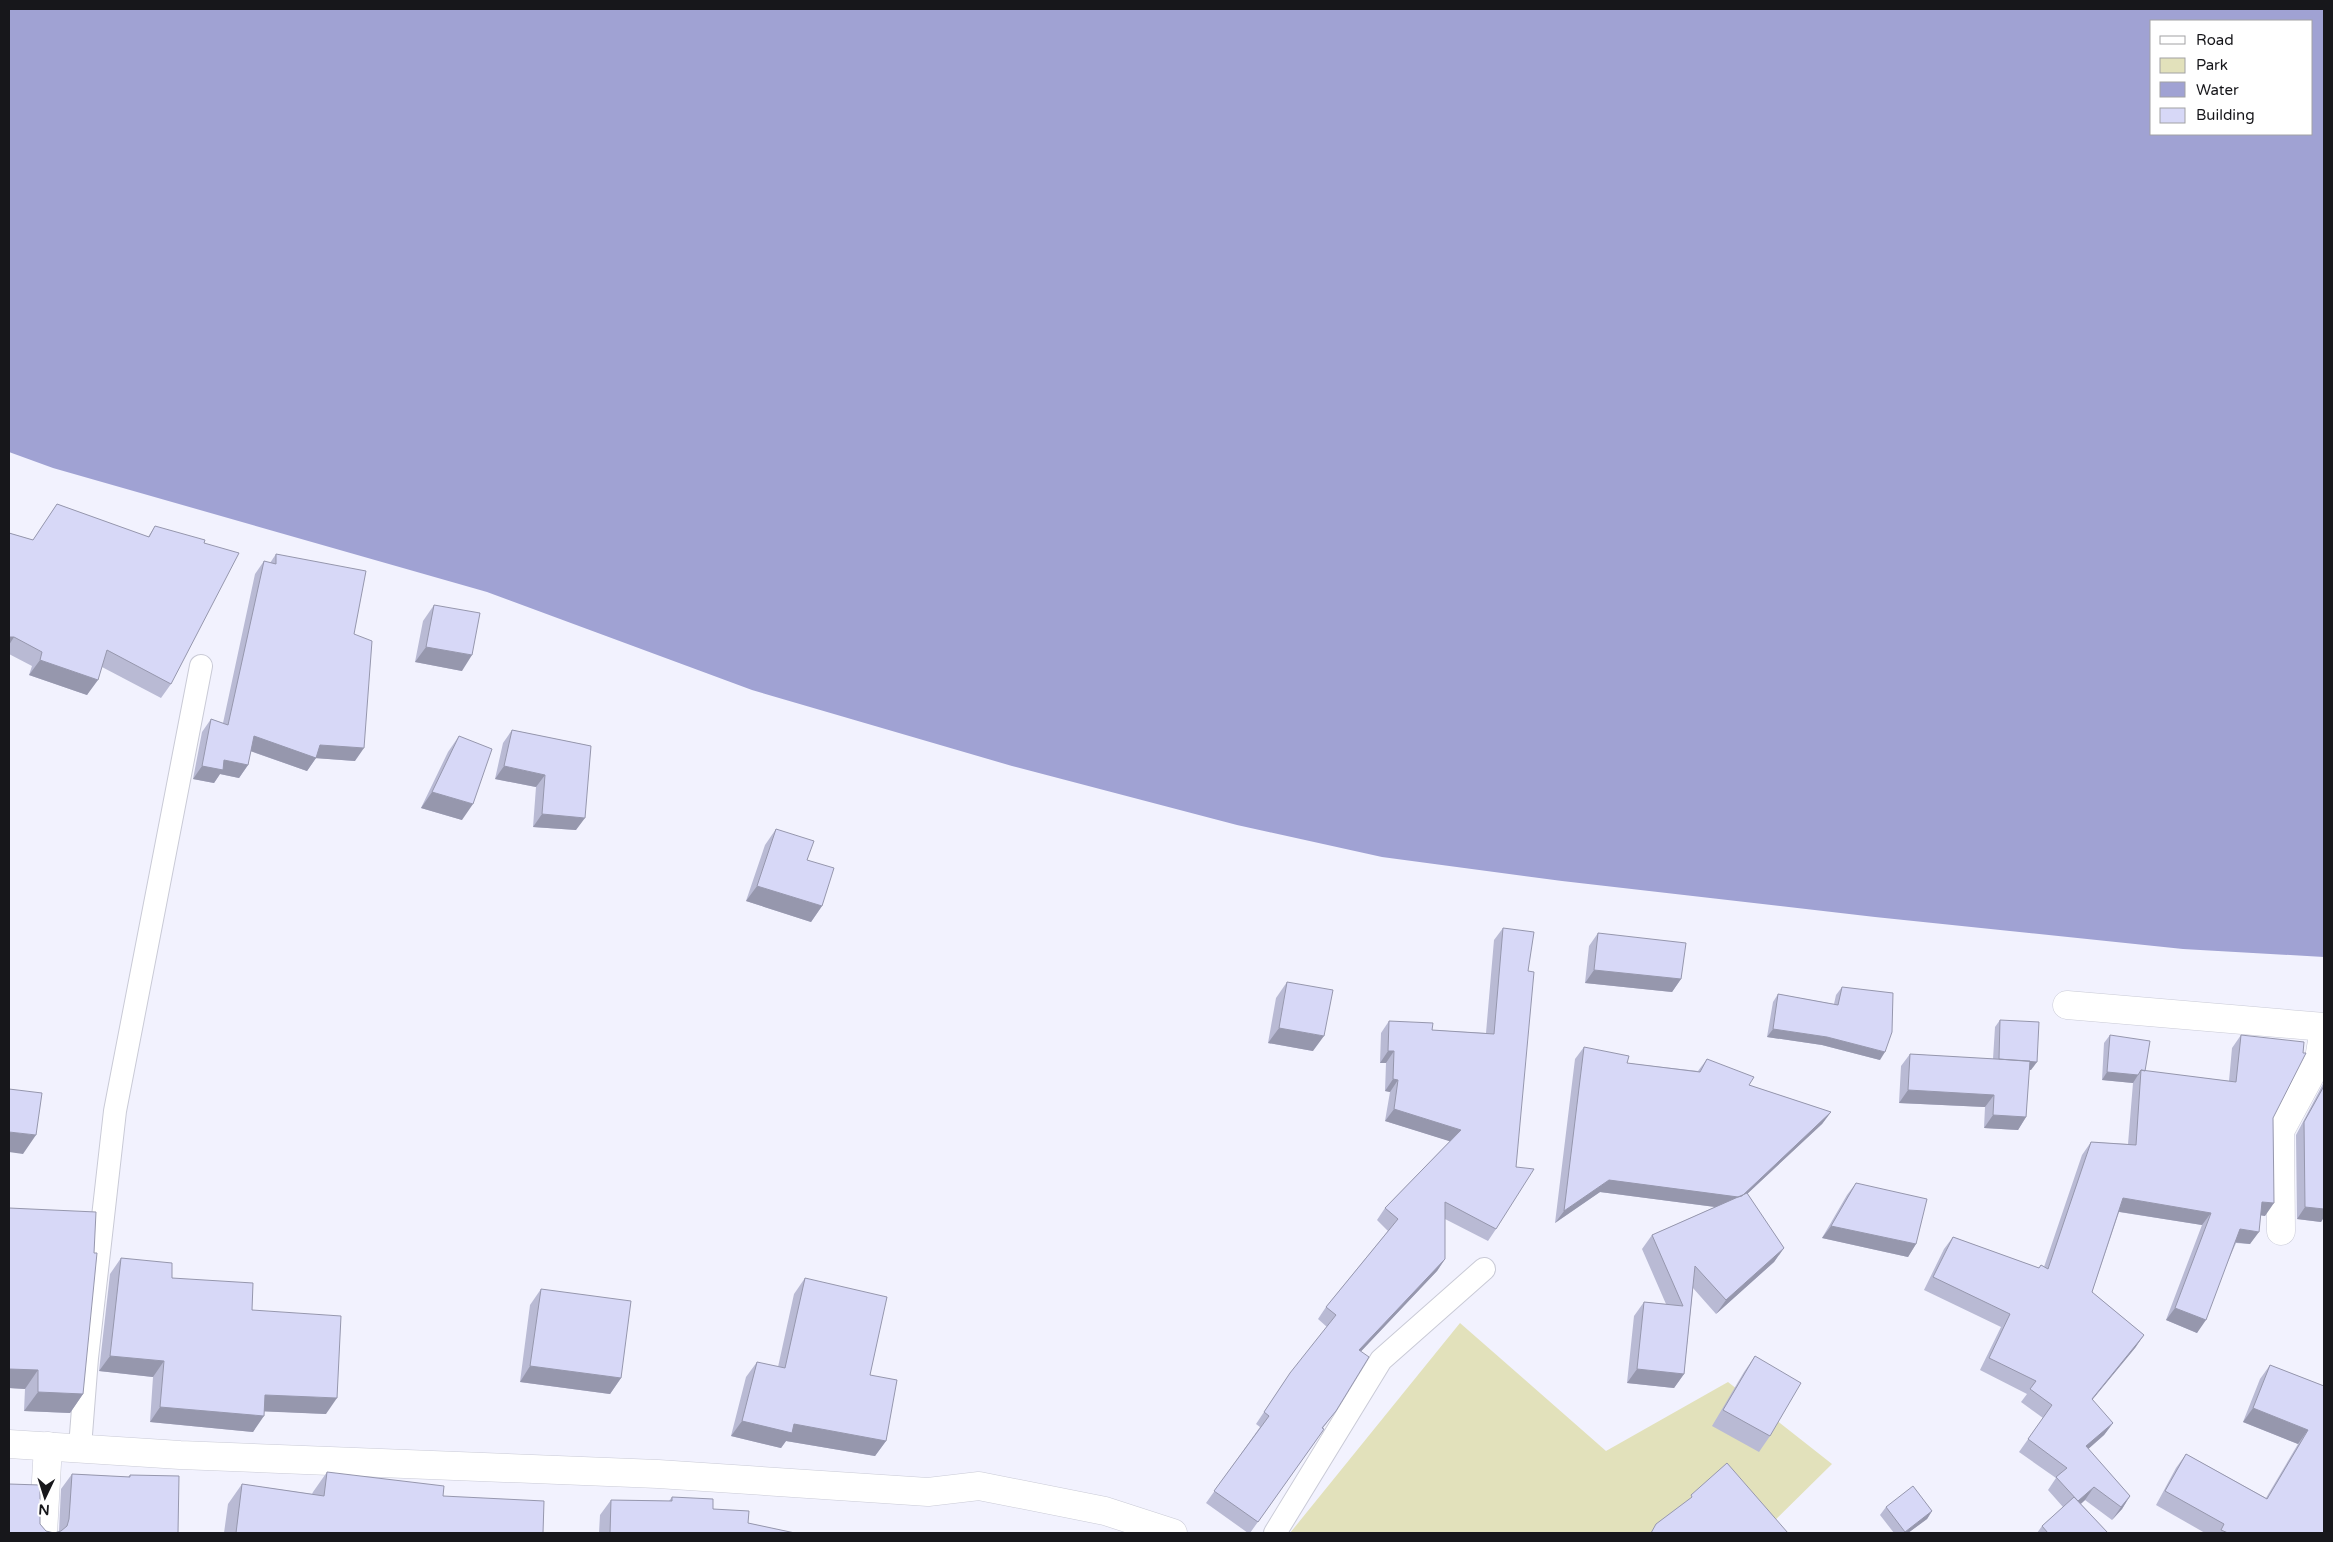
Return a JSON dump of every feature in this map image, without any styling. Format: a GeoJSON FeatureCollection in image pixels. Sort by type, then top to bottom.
{"type":"FeatureCollection","features":[{"type":"Feature","properties":{"kind":"main road"},"geometry":{"type":"LineString","coordinates":[[2067,1005],[2324,1028],[2319,1059],[2280,1131],[2281,1231]]}},
{"type":"Feature","properties":{"kind":"main road"},"geometry":{"type":"LineString","coordinates":[[9,1444],[80,1447],[180,1455],[658,1474],[928,1492],[979,1486],[1105,1511],[1173,1533]]}},
{"type":"Feature","properties":{"kind":"main road"},"geometry":{"type":"LineString","coordinates":[[43,1533],[48,1446]]}},
{"type":"Feature","properties":{"kind":"lane"},"geometry":{"type":"LineString","coordinates":[[80,1447],[87,1358],[115,1111],[201,666]]}},
{"type":"Feature","properties":{"kind":"lane"},"geometry":{"type":"LineString","coordinates":[[1275,1533],[1381,1360],[1484,1270]]}},
{"type":"Feature","properties":{"kind":"green space"},"geometry":{"type":"Polygon","coordinates":[[[1460,1323],[1606,1451],[1728,1382],[1832,1464],[1762,1533],[1290,1533],[1460,1323]]]}},
{"type":"Feature","properties":{"kind":"water"},"geometry":{"type":"Polygon","coordinates":[[[9,9],[2324,9],[2324,957],[2183,949],[1875,917],[1562,881],[1382,857],[1237,825],[1012,766],[752,690],[487,592],[53,468],[9,452],[9,9]]]}},
{"type":"Feature","properties":{"kind":"building"},"geometry":{"type":"Polygon","coordinates":[[[57,504],[149,537],[155,526],[205,540],[204,543],[239,553],[171,684],[107,650],[98,680],[40,660],[42,652],[14,637],[9,637],[9,533],[33,540],[57,504]]]}},
{"type":"Feature","properties":{"kind":"building"},"geometry":{"type":"Polygon","coordinates":[[[276,554],[366,571],[354,634],[372,641],[364,748],[320,745],[316,758],[254,736],[248,765],[224,760],[223,770],[202,766],[211,719],[228,725],[264,561],[276,564],[276,554]]]}},
{"type":"Feature","properties":{"kind":"building"},"geometry":{"type":"Polygon","coordinates":[[[434,605],[480,613],[472,655],[426,647],[434,605]]]}},
{"type":"Feature","properties":{"kind":"building"},"geometry":{"type":"Polygon","coordinates":[[[512,730],[591,746],[585,818],[542,814],[545,775],[504,766],[512,730]]]}},
{"type":"Feature","properties":{"kind":"building"},"geometry":{"type":"Polygon","coordinates":[[[459,736],[492,749],[473,804],[432,792],[459,736]]]}},
{"type":"Feature","properties":{"kind":"building"},"geometry":{"type":"Polygon","coordinates":[[[776,829],[814,841],[807,860],[834,868],[822,906],[757,886],[776,829]]]}},
{"type":"Feature","properties":{"kind":"building"},"geometry":{"type":"Polygon","coordinates":[[[1503,928],[1534,932],[1528,971],[1534,972],[1516,1167],[1534,1169],[1496,1229],[1445,1202],[1445,1259],[1359,1350],[1369,1357],[1336,1411],[1322,1428],[1324,1429],[1322,1432],[1258,1522],[1214,1491],[1269,1416],[1264,1412],[1290,1373],[1336,1315],[1326,1307],[1398,1219],[1385,1208],[1461,1130],[1394,1109],[1398,1080],[1393,1079],[1394,1051],[1388,1051],[1389,1021],[1433,1023],[1432,1030],[1494,1034],[1503,928]]]}},
{"type":"Feature","properties":{"kind":"building"},"geometry":{"type":"Polygon","coordinates":[[[1598,933],[1686,943],[1681,979],[1594,970],[1598,933]]]}},
{"type":"Feature","properties":{"kind":"building"},"geometry":{"type":"Polygon","coordinates":[[[1287,982],[1333,990],[1324,1036],[1279,1028],[1287,982]]]}},
{"type":"Feature","properties":{"kind":"building"},"geometry":{"type":"Polygon","coordinates":[[[1842,987],[1893,993],[1892,1032],[1885,1052],[1827,1037],[1773,1029],[1778,994],[1838,1005],[1842,987]]]}},
{"type":"Feature","properties":{"kind":"building"},"geometry":{"type":"Polygon","coordinates":[[[2000,1020],[2039,1022],[2037,1062],[1999,1059],[2000,1020]]]}},
{"type":"Feature","properties":{"kind":"building"},"geometry":{"type":"Polygon","coordinates":[[[2110,1035],[2150,1041],[2145,1071],[2141,1070],[2138,1075],[2107,1072],[2110,1035]]]}},
{"type":"Feature","properties":{"kind":"building"},"geometry":{"type":"Polygon","coordinates":[[[2241,1035],[2304,1042],[2303,1053],[2306,1053],[2273,1118],[2274,1203],[2262,1202],[2259,1232],[2240,1229],[2206,1320],[2175,1308],[2211,1213],[2123,1198],[2092,1292],[2144,1335],[2092,1399],[2113,1423],[2086,1446],[2130,1496],[2121,1507],[2094,1487],[2078,1501],[2056,1477],[2067,1468],[2028,1439],[2052,1405],[2030,1389],[2036,1381],[1989,1358],[2010,1314],[1933,1277],[1953,1237],[2039,1268],[2041,1265],[2048,1269],[2091,1142],[2136,1145],[2141,1070],[2236,1082],[2241,1035]]]}},
{"type":"Feature","properties":{"kind":"building"},"geometry":{"type":"Polygon","coordinates":[[[1584,1047],[1629,1056],[1627,1063],[1700,1072],[1707,1059],[1754,1077],[1749,1085],[1831,1112],[1742,1196],[1609,1180],[1564,1211],[1584,1047]]]}},
{"type":"Feature","properties":{"kind":"building"},"geometry":{"type":"Polygon","coordinates":[[[1910,1054],[2030,1061],[2026,1117],[1993,1115],[1994,1095],[1908,1090],[1910,1054]]]}},
{"type":"Feature","properties":{"kind":"building"},"geometry":{"type":"Polygon","coordinates":[[[2324,1086],[2324,1209],[2305,1207],[2304,1122],[2324,1086]]]}},
{"type":"Feature","properties":{"kind":"building"},"geometry":{"type":"Polygon","coordinates":[[[9,1089],[42,1093],[36,1135],[9,1132],[9,1089]]]}},
{"type":"Feature","properties":{"kind":"building"},"geometry":{"type":"Polygon","coordinates":[[[1856,1183],[1927,1199],[1916,1244],[1831,1226],[1856,1183]]]}},
{"type":"Feature","properties":{"kind":"building"},"geometry":{"type":"Polygon","coordinates":[[[1747,1193],[1784,1248],[1726,1300],[1695,1266],[1684,1374],[1637,1369],[1644,1302],[1683,1306],[1652,1235],[1747,1193]]]}},
{"type":"Feature","properties":{"kind":"building"},"geometry":{"type":"Polygon","coordinates":[[[9,1208],[96,1212],[94,1253],[97,1253],[83,1394],[38,1392],[38,1370],[9,1369],[9,1208]]]}},
{"type":"Feature","properties":{"kind":"building"},"geometry":{"type":"Polygon","coordinates":[[[121,1258],[172,1263],[172,1278],[253,1283],[252,1310],[341,1316],[337,1398],[265,1395],[264,1416],[160,1407],[164,1361],[110,1356],[121,1258]]]}},
{"type":"Feature","properties":{"kind":"building"},"geometry":{"type":"Polygon","coordinates":[[[805,1278],[887,1297],[870,1375],[897,1380],[886,1441],[794,1424],[792,1433],[742,1421],[757,1362],[785,1368],[805,1278]]]}},
{"type":"Feature","properties":{"kind":"building"},"geometry":{"type":"Polygon","coordinates":[[[541,1289],[631,1301],[621,1378],[530,1366],[541,1289]]]}},
{"type":"Feature","properties":{"kind":"building"},"geometry":{"type":"Polygon","coordinates":[[[1755,1356],[1801,1383],[1770,1436],[1723,1410],[1755,1356]]]}},
{"type":"Feature","properties":{"kind":"building"},"geometry":{"type":"Polygon","coordinates":[[[2270,1365],[2324,1386],[2324,1533],[2228,1533],[2221,1530],[2224,1524],[2165,1491],[2186,1454],[2267,1499],[2308,1430],[2253,1408],[2270,1365]]]}},
{"type":"Feature","properties":{"kind":"building"},"geometry":{"type":"Polygon","coordinates":[[[1727,1463],[1788,1533],[1651,1533],[1656,1524],[1692,1497],[1691,1495],[1727,1463]]]}},
{"type":"Feature","properties":{"kind":"building"},"geometry":{"type":"Polygon","coordinates":[[[327,1472],[444,1486],[443,1496],[544,1501],[543,1533],[236,1533],[242,1484],[324,1496],[327,1472]]]}},
{"type":"Feature","properties":{"kind":"building"},"geometry":{"type":"Polygon","coordinates":[[[72,1474],[130,1477],[130,1475],[179,1476],[178,1533],[54,1533],[61,1531],[67,1526],[72,1474]]]}},
{"type":"Feature","properties":{"kind":"building"},"geometry":{"type":"Polygon","coordinates":[[[9,1484],[40,1485],[40,1524],[46,1531],[54,1533],[9,1533],[9,1484]]]}},
{"type":"Feature","properties":{"kind":"building"},"geometry":{"type":"Polygon","coordinates":[[[1913,1486],[1932,1511],[1905,1532],[1886,1507],[1913,1486]]]}},
{"type":"Feature","properties":{"kind":"building"},"geometry":{"type":"Polygon","coordinates":[[[672,1497],[713,1499],[713,1509],[749,1511],[748,1523],[795,1533],[610,1533],[611,1500],[672,1501],[672,1497]]]}},
{"type":"Feature","properties":{"kind":"building"},"geometry":{"type":"Polygon","coordinates":[[[2074,1497],[2108,1533],[2048,1533],[2042,1526],[2074,1497]]]}}]}
